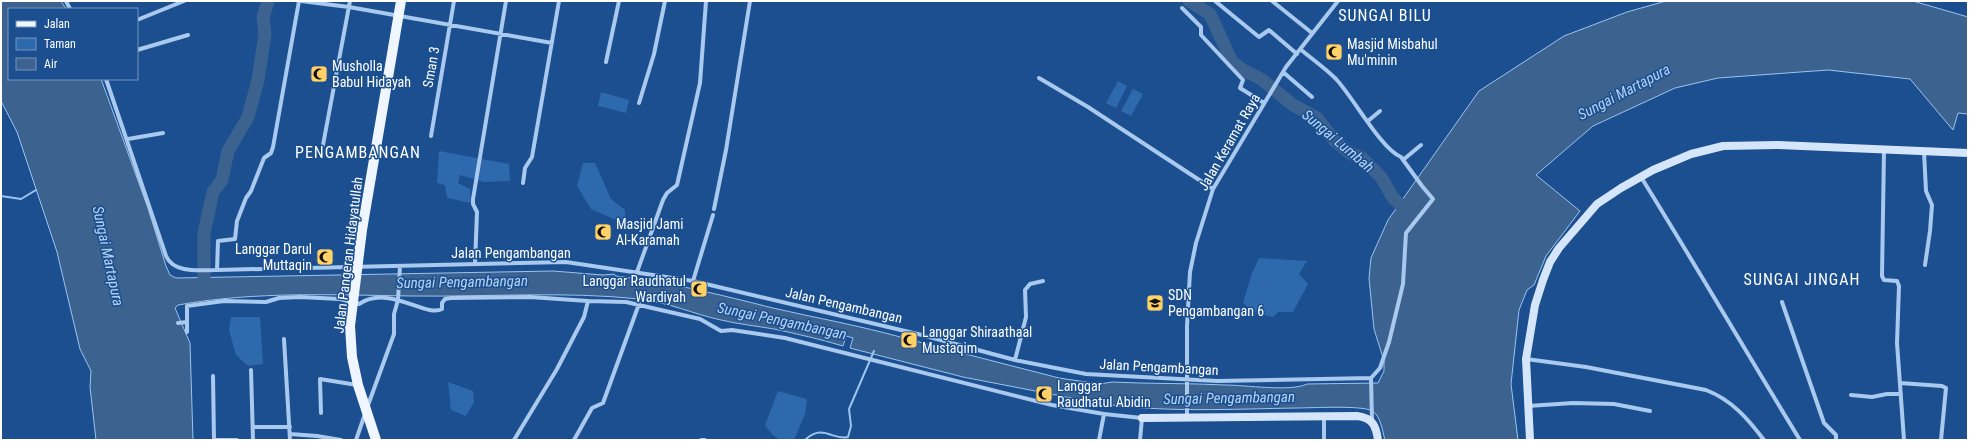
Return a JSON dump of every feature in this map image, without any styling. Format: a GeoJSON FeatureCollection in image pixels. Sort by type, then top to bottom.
{"type":"FeatureCollection","features":[{"type":"Feature","properties":{"kind":"main road","name":"Jalan Pangeran Hidayatullah"},"geometry":{"type":"LineString","coordinates":[[376,440],[366,413],[352,357],[351,337],[353,300],[401,1]]}},
{"type":"Feature","properties":{"kind":"street"},"geometry":{"type":"LineString","coordinates":[[138,20],[184,1]]}},
{"type":"Feature","properties":{"kind":"street"},"geometry":{"type":"LineString","coordinates":[[217,270],[218,241],[236,239],[237,221],[246,198],[253,187],[264,158],[270,153],[273,147],[300,1],[349,7],[552,43]]}},
{"type":"Feature","properties":{"kind":"street"},"geometry":{"type":"LineString","coordinates":[[324,145],[350,1]]}},
{"type":"Feature","properties":{"kind":"street","name":"Sman 3"},"geometry":{"type":"LineString","coordinates":[[431,136],[454,1]]}},
{"type":"Feature","properties":{"kind":"street"},"geometry":{"type":"LineString","coordinates":[[475,264],[477,212],[473,204],[473,199],[506,1]]}},
{"type":"Feature","properties":{"kind":"street"},"geometry":{"type":"LineString","coordinates":[[523,182],[526,166],[532,157],[559,1]]}},
{"type":"Feature","properties":{"kind":"street"},"geometry":{"type":"LineString","coordinates":[[606,62],[619,1]]}},
{"type":"Feature","properties":{"kind":"street"},"geometry":{"type":"LineString","coordinates":[[639,103],[654,54],[665,1]]}},
{"type":"Feature","properties":{"kind":"street"},"geometry":{"type":"LineString","coordinates":[[638,272],[663,200],[667,193],[677,185],[702,70],[706,1]]}},
{"type":"Feature","properties":{"kind":"street"},"geometry":{"type":"LineString","coordinates":[[714,209],[726,150],[750,1]]}},
{"type":"Feature","properties":{"kind":"street"},"geometry":{"type":"LineString","coordinates":[[1215,1],[1259,36],[1269,30],[1297,54]]}},
{"type":"Feature","properties":{"kind":"street"},"geometry":{"type":"LineString","coordinates":[[1272,1],[1312,33]]}},
{"type":"Feature","properties":{"kind":"street","name":"Jalan Keramat Raya"},"geometry":{"type":"LineString","coordinates":[[1187,414],[1187,326],[1190,272],[1196,243],[1213,189],[1275,84],[1312,33],[1338,1]]}},
{"type":"Feature","properties":{"kind":"street"},"geometry":{"type":"LineString","coordinates":[[1182,8],[1201,27],[1201,35],[1243,80],[1240,88],[1264,103]]}},
{"type":"Feature","properties":{"kind":"street"},"geometry":{"type":"LineString","coordinates":[[138,50],[188,35]]}},
{"type":"Feature","properties":{"kind":"street"},"geometry":{"type":"LineString","coordinates":[[1300,49],[1336,79],[1386,146],[1404,160],[1422,186],[1433,198],[1406,233],[1403,284],[1390,342],[1380,368],[1371,379],[1372,421],[1375,425],[1378,440]]}},
{"type":"Feature","properties":{"kind":"street"},"geometry":{"type":"LineString","coordinates":[[1283,72],[1312,97]]}},
{"type":"Feature","properties":{"kind":"street"},"geometry":{"type":"LineString","coordinates":[[1039,78],[1088,107],[1213,189]]}},
{"type":"Feature","properties":{"kind":"street"},"geometry":{"type":"LineString","coordinates":[[106,80],[128,139],[163,133]]}},
{"type":"Feature","properties":{"kind":"street"},"geometry":{"type":"LineString","coordinates":[[1368,121],[1380,111]]}},
{"type":"Feature","properties":{"kind":"street","name":"Jalan Pengambangan"},"geometry":{"type":"LineString","coordinates":[[128,139],[169,262],[173,266],[181,268],[200,270],[357,270],[400,266],[558,261],[693,281],[914,333],[1015,360],[1086,374],[1187,381],[1371,379]]}},
{"type":"Feature","properties":{"kind":"street"},"geometry":{"type":"LineString","coordinates":[[1404,160],[1422,145]]}},
{"type":"Feature","properties":{"kind":"street"},"geometry":{"type":"LineString","coordinates":[[1530,440],[1527,406],[1526,359],[1535,305],[1546,269],[1553,255],[1597,204],[1641,176],[1691,154],[1723,146],[1778,145],[1968,153]]}},
{"type":"Feature","properties":{"kind":"street"},"geometry":{"type":"LineString","coordinates":[[1884,150],[1882,276],[1884,280],[1897,281],[1899,286],[1897,343],[1904,440]]}},
{"type":"Feature","properties":{"kind":"street"},"geometry":{"type":"LineString","coordinates":[[1924,152],[1926,191],[1932,206],[1925,265]]}},
{"type":"Feature","properties":{"kind":"street"},"geometry":{"type":"LineString","coordinates":[[1641,176],[1729,326],[1800,440]]}},
{"type":"Feature","properties":{"kind":"street"},"geometry":{"type":"LineString","coordinates":[[693,281],[713,215]]}},
{"type":"Feature","properties":{"kind":"street"},"geometry":{"type":"LineString","coordinates":[[356,440],[394,334],[394,314],[398,299],[400,266]]}},
{"type":"Feature","properties":{"kind":"street"},"geometry":{"type":"LineString","coordinates":[[1015,360],[1026,317],[1025,290],[1030,284],[1043,281]]}},
{"type":"Feature","properties":{"kind":"street"},"geometry":{"type":"LineString","coordinates":[[187,332],[187,306],[219,302],[266,302],[278,298],[306,297],[353,300],[360,304],[374,298],[398,299],[420,308],[439,310],[442,309],[442,303],[445,299],[451,298],[530,297],[626,302],[700,319],[721,331],[732,330],[785,338],[1052,405],[1104,414],[1142,418],[1187,414],[1357,416],[1372,421]]}},
{"type":"Feature","properties":{"kind":"street"},"geometry":{"type":"LineString","coordinates":[[514,440],[557,369],[584,317],[588,301]]}},
{"type":"Feature","properties":{"kind":"street"},"geometry":{"type":"LineString","coordinates":[[1782,302],[1824,423],[1836,435],[1836,440]]}},
{"type":"Feature","properties":{"kind":"street"},"geometry":{"type":"LineString","coordinates":[[574,440],[592,408],[603,403],[639,304]]}},
{"type":"Feature","properties":{"kind":"street"},"geometry":{"type":"LineString","coordinates":[[178,323],[187,322]]}},
{"type":"Feature","properties":{"kind":"street"},"geometry":{"type":"LineString","coordinates":[[284,338],[290,440]]}},
{"type":"Feature","properties":{"kind":"street"},"geometry":{"type":"LineString","coordinates":[[1526,359],[1580,366],[1706,390],[1720,396],[1735,406],[1764,440]]}},
{"type":"Feature","properties":{"kind":"street"},"geometry":{"type":"LineString","coordinates":[[251,370],[253,440]]}},
{"type":"Feature","properties":{"kind":"street"},"geometry":{"type":"LineString","coordinates":[[213,376],[214,440],[237,440]]}},
{"type":"Feature","properties":{"kind":"street"},"geometry":{"type":"LineString","coordinates":[[321,413],[320,379],[358,385]]}},
{"type":"Feature","properties":{"kind":"street"},"geometry":{"type":"LineString","coordinates":[[1900,383],[1942,386],[1946,388],[1941,440]]}},
{"type":"Feature","properties":{"kind":"street"},"geometry":{"type":"LineString","coordinates":[[1851,395],[1872,397],[1887,394],[1901,394]]}},
{"type":"Feature","properties":{"kind":"street"},"geometry":{"type":"LineString","coordinates":[[1527,406],[1573,403],[1614,404],[1650,411]]}},
{"type":"Feature","properties":{"kind":"street"},"geometry":{"type":"LineString","coordinates":[[1099,440],[1104,414]]}},
{"type":"Feature","properties":{"kind":"street"},"geometry":{"type":"LineString","coordinates":[[1324,416],[1324,440]]}},
{"type":"Feature","properties":{"kind":"street"},"geometry":{"type":"LineString","coordinates":[[1140,440],[1142,418]]}},
{"type":"Feature","properties":{"kind":"street"},"geometry":{"type":"LineString","coordinates":[[253,427],[290,428]]}},
{"type":"Feature","properties":{"kind":"street"},"geometry":{"type":"LineString","coordinates":[[290,434],[341,440]]}},
{"type":"Feature","properties":{"kind":"green space"},"geometry":{"type":"Polygon","coordinates":[[[1118,81],[1127,86],[1116,108],[1106,103],[1118,81]]]}},
{"type":"Feature","properties":{"kind":"green space"},"geometry":{"type":"Polygon","coordinates":[[[1133,89],[1143,94],[1131,116],[1121,111],[1133,89]]]}},
{"type":"Feature","properties":{"kind":"green space"},"geometry":{"type":"Polygon","coordinates":[[[601,92],[629,100],[626,113],[598,106],[601,92]]]}},
{"type":"Feature","properties":{"kind":"green space"},"geometry":{"type":"Polygon","coordinates":[[[439,151],[509,164],[510,181],[484,182],[460,175],[458,183],[470,189],[471,203],[447,198],[445,185],[437,183],[439,151]]]}},
{"type":"Feature","properties":{"kind":"green space"},"geometry":{"type":"Polygon","coordinates":[[[583,163],[595,163],[611,199],[625,210],[625,218],[618,221],[591,209],[577,186],[583,163]]]}},
{"type":"Feature","properties":{"kind":"green space"},"geometry":{"type":"Polygon","coordinates":[[[1259,258],[1307,261],[1299,274],[1308,284],[1293,312],[1278,312],[1273,317],[1254,312],[1243,303],[1252,273],[1259,258]]]}},
{"type":"Feature","properties":{"kind":"green space"},"geometry":{"type":"Polygon","coordinates":[[[231,317],[260,317],[263,364],[248,366],[236,355],[229,330],[231,317]]]}},
{"type":"Feature","properties":{"kind":"green space"},"geometry":{"type":"Polygon","coordinates":[[[448,382],[473,391],[474,402],[466,416],[451,410],[448,382]]]}},
{"type":"Feature","properties":{"kind":"green space"},"geometry":{"type":"Polygon","coordinates":[[[778,391],[807,399],[805,414],[794,440],[777,438],[765,425],[778,391]]]}},
{"type":"Feature","properties":{"kind":"water"},"geometry":{"type":"Polygon","coordinates":[[[1,1],[61,1],[65,8],[8,8],[8,80],[101,80],[148,208],[166,266],[170,275],[176,278],[553,271],[603,275],[614,274],[616,276],[695,289],[872,330],[904,338],[902,343],[913,347],[915,341],[1059,378],[1100,384],[1112,382],[1211,384],[1290,388],[1307,384],[1378,383],[1384,371],[1384,361],[1374,329],[1369,278],[1371,258],[1388,220],[1479,91],[1564,36],[1627,12],[1666,1],[1913,1],[1968,17],[1968,114],[1958,113],[1953,130],[1910,79],[1828,70],[1718,78],[1675,88],[1593,126],[1536,175],[1580,211],[1546,256],[1534,285],[1527,290],[1519,310],[1511,384],[1518,440],[1385,440],[1381,424],[1375,413],[1367,409],[1358,408],[1172,409],[1097,403],[963,377],[850,348],[853,338],[846,336],[843,346],[774,329],[721,320],[670,305],[639,299],[583,295],[295,295],[236,298],[178,305],[175,308],[190,343],[193,440],[96,440],[90,387],[91,371],[80,349],[57,252],[17,132],[1,101],[1,1]]]}},
{"type":"Feature","properties":{"kind":"waterway"},"geometry":{"type":"LineString","coordinates":[[204,288],[204,233],[213,192],[222,180],[228,151],[248,117],[258,80],[265,34],[263,17],[268,1]]}},
{"type":"Feature","properties":{"kind":"waterway","name":"Sungai Lumbah"},"geometry":{"type":"LineString","coordinates":[[1189,1],[1210,14],[1232,62],[1243,70],[1261,79],[1293,105],[1317,118],[1334,140],[1351,154],[1361,157],[1381,177],[1393,198],[1412,215]]}},
{"type":"Feature","properties":{"kind":"waterway"},"geometry":{"type":"LineString","coordinates":[[1,196],[21,199],[36,190]]}},
{"type":"Feature","properties":{"kind":"waterway"},"geometry":{"type":"LineString","coordinates":[[805,440],[811,435],[817,433],[843,438],[848,437],[851,426],[849,409],[874,351]]}},
{"type":"Feature","properties":{"kind":"place","name":"Masjid Misbahul Mu'minin"},"geometry":{"type":"Point","coordinates":[1334,52]}},
{"type":"Feature","properties":{"kind":"place","name":"Musholla Babul Hidayah"},"geometry":{"type":"Point","coordinates":[319,74]}},
{"type":"Feature","properties":{"kind":"place","name":"Masjid Jami Al-Karamah"},"geometry":{"type":"Point","coordinates":[603,232]}},
{"type":"Feature","properties":{"kind":"place","name":"Langgar Darul Muttaqin"},"geometry":{"type":"Point","coordinates":[325,257]}},
{"type":"Feature","properties":{"kind":"place","name":"Langgar Raudhatul Wardiyah"},"geometry":{"type":"Point","coordinates":[699,289]}},
{"type":"Feature","properties":{"kind":"place","name":"SDN Pengambangan 6"},"geometry":{"type":"Point","coordinates":[1155,303]}},
{"type":"Feature","properties":{"kind":"place","name":"Langgar Shiraathaal Mustaqim"},"geometry":{"type":"Point","coordinates":[909,340]}},
{"type":"Feature","properties":{"kind":"place","name":"Langgar Raudhatul Abidin"},"geometry":{"type":"Point","coordinates":[1044,394]}},
{"type":"Feature","properties":{"kind":"district","name":"SUNGAI BILU"},"geometry":{"type":"Point","coordinates":[1385,15]}},
{"type":"Feature","properties":{"kind":"district","name":"PENGAMBANGAN"},"geometry":{"type":"Point","coordinates":[358,152]}},
{"type":"Feature","properties":{"kind":"district","name":"SUNGAI JINGAH"},"geometry":{"type":"Point","coordinates":[1802,279]}},
{"type":"Feature","properties":{"kind":"water label","name":"Sungai Martapura"},"geometry":{"type":"Point","coordinates":[1624,92]}},
{"type":"Feature","properties":{"kind":"water label","name":"Sungai Martapura"},"geometry":{"type":"Point","coordinates":[108,256]}},
{"type":"Feature","properties":{"kind":"water label","name":"Sungai Pengambangan"},"geometry":{"type":"Point","coordinates":[462,282]}},
{"type":"Feature","properties":{"kind":"water label","name":"Sungai Pengambangan"},"geometry":{"type":"Point","coordinates":[782,321]}},
{"type":"Feature","properties":{"kind":"water label","name":"Sungai Pengambangan"},"geometry":{"type":"Point","coordinates":[1229,398]}}]}
